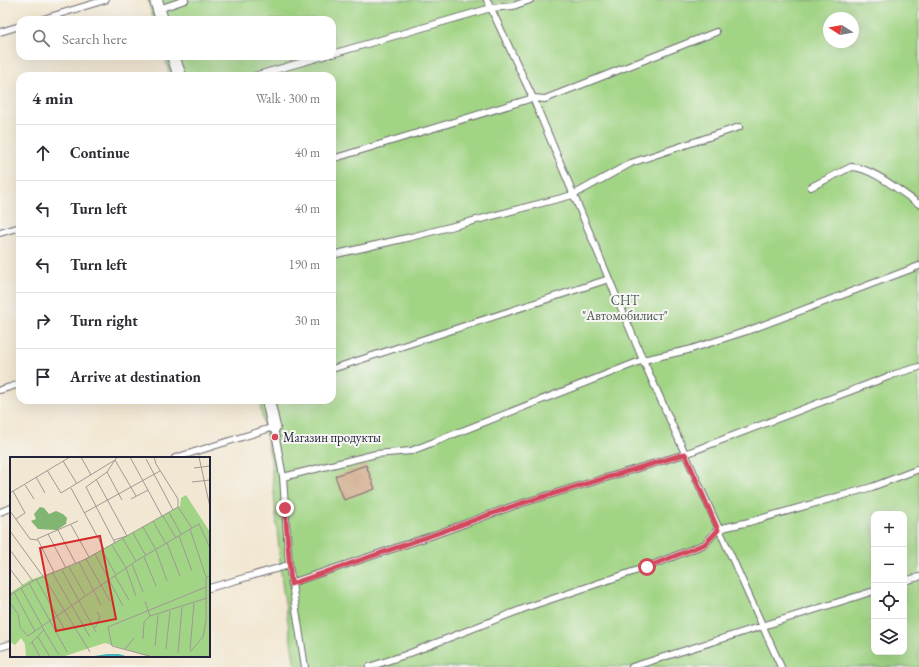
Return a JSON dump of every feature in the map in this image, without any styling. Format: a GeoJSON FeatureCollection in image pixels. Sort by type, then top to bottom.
{"type":"FeatureCollection","features":[{"type":"Feature","properties":{"kind":"street"},"geometry":{"type":"LineString","coordinates":[[174,60],[179,72]]}},
{"type":"Feature","properties":{"kind":"street"},"geometry":{"type":"LineString","coordinates":[[269,404],[274,427]]}},
{"type":"Feature","properties":{"kind":"lane"},"geometry":{"type":"LineString","coordinates":[[53,16],[105,0]]}},
{"type":"Feature","properties":{"kind":"lane"},"geometry":{"type":"LineString","coordinates":[[159,10],[185,0]]}},
{"type":"Feature","properties":{"kind":"lane"},"geometry":{"type":"LineString","coordinates":[[487,0],[533,98],[643,360],[718,530],[781,667]]}},
{"type":"Feature","properties":{"kind":"lane"},"geometry":{"type":"LineString","coordinates":[[336,53],[491,8],[513,6],[530,0]]}},
{"type":"Feature","properties":{"kind":"lane"},"geometry":{"type":"LineString","coordinates":[[0,32],[16,27]]}},
{"type":"Feature","properties":{"kind":"lane"},"geometry":{"type":"LineString","coordinates":[[336,158],[533,98],[545,99],[716,32]]}},
{"type":"Feature","properties":{"kind":"lane"},"geometry":{"type":"LineString","coordinates":[[268,72],[310,60]]}},
{"type":"Feature","properties":{"kind":"lane"},"geometry":{"type":"LineString","coordinates":[[336,254],[411,237],[573,195],[631,163],[739,127]]}},
{"type":"Feature","properties":{"kind":"lane"},"geometry":{"type":"LineString","coordinates":[[811,187],[851,167],[855,167],[865,170],[919,204]]}},
{"type":"Feature","properties":{"kind":"lane"},"geometry":{"type":"LineString","coordinates":[[0,233],[16,228]]}},
{"type":"Feature","properties":{"kind":"lane"},"geometry":{"type":"LineString","coordinates":[[282,477],[376,454],[411,451],[643,360],[688,350],[747,331],[919,266]]}},
{"type":"Feature","properties":{"kind":"lane"},"geometry":{"type":"LineString","coordinates":[[336,368],[609,279]]}},
{"type":"Feature","properties":{"kind":"lane"},"geometry":{"type":"LineString","coordinates":[[291,584],[516,505],[685,454],[919,366]]}},
{"type":"Feature","properties":{"kind":"lane"},"geometry":{"type":"LineString","coordinates":[[0,390],[16,385]]}},
{"type":"Feature","properties":{"kind":"lane"},"geometry":{"type":"LineString","coordinates":[[178,457],[274,427],[282,477],[291,584],[305,667]]}},
{"type":"Feature","properties":{"kind":"lane"},"geometry":{"type":"LineString","coordinates":[[369,667],[528,607],[647,567],[705,544],[718,530],[872,487],[919,469]]}},
{"type":"Feature","properties":{"kind":"lane"},"geometry":{"type":"LineString","coordinates":[[0,512],[10,508]]}},
{"type":"Feature","properties":{"kind":"lane"},"geometry":{"type":"LineString","coordinates":[[210,588],[289,566]]}},
{"type":"Feature","properties":{"kind":"lane"},"geometry":{"type":"LineString","coordinates":[[907,580],[919,576]]}},
{"type":"Feature","properties":{"kind":"lane"},"geometry":{"type":"LineString","coordinates":[[632,667],[871,592]]}},
{"type":"Feature","properties":{"kind":"lane"},"geometry":{"type":"LineString","coordinates":[[0,647],[10,644]]}},
{"type":"Feature","properties":{"kind":"green space","name":"СНТ \"Автомобилист\""},"geometry":{"type":"Polygon","coordinates":[[[148,0],[919,0],[919,667],[295,667],[282,583],[271,460],[260,404],[336,404],[336,72],[169,72],[166,60],[336,60],[336,16],[153,16],[148,0]]]}},
{"type":"Feature","properties":{"kind":"building"},"geometry":{"type":"Polygon","coordinates":[[[366,465],[375,489],[344,500],[335,476],[366,465]]]}},
{"type":"Feature","properties":{"kind":"place","name":"Магазин продукты"},"geometry":{"type":"Point","coordinates":[275,437]}},
{"type":"Feature","properties":{"kind":"route"},"geometry":{"type":"LineString","coordinates":[[285,508],[291,584],[516,505],[685,454],[718,530],[705,544],[647,567]]}}]}
